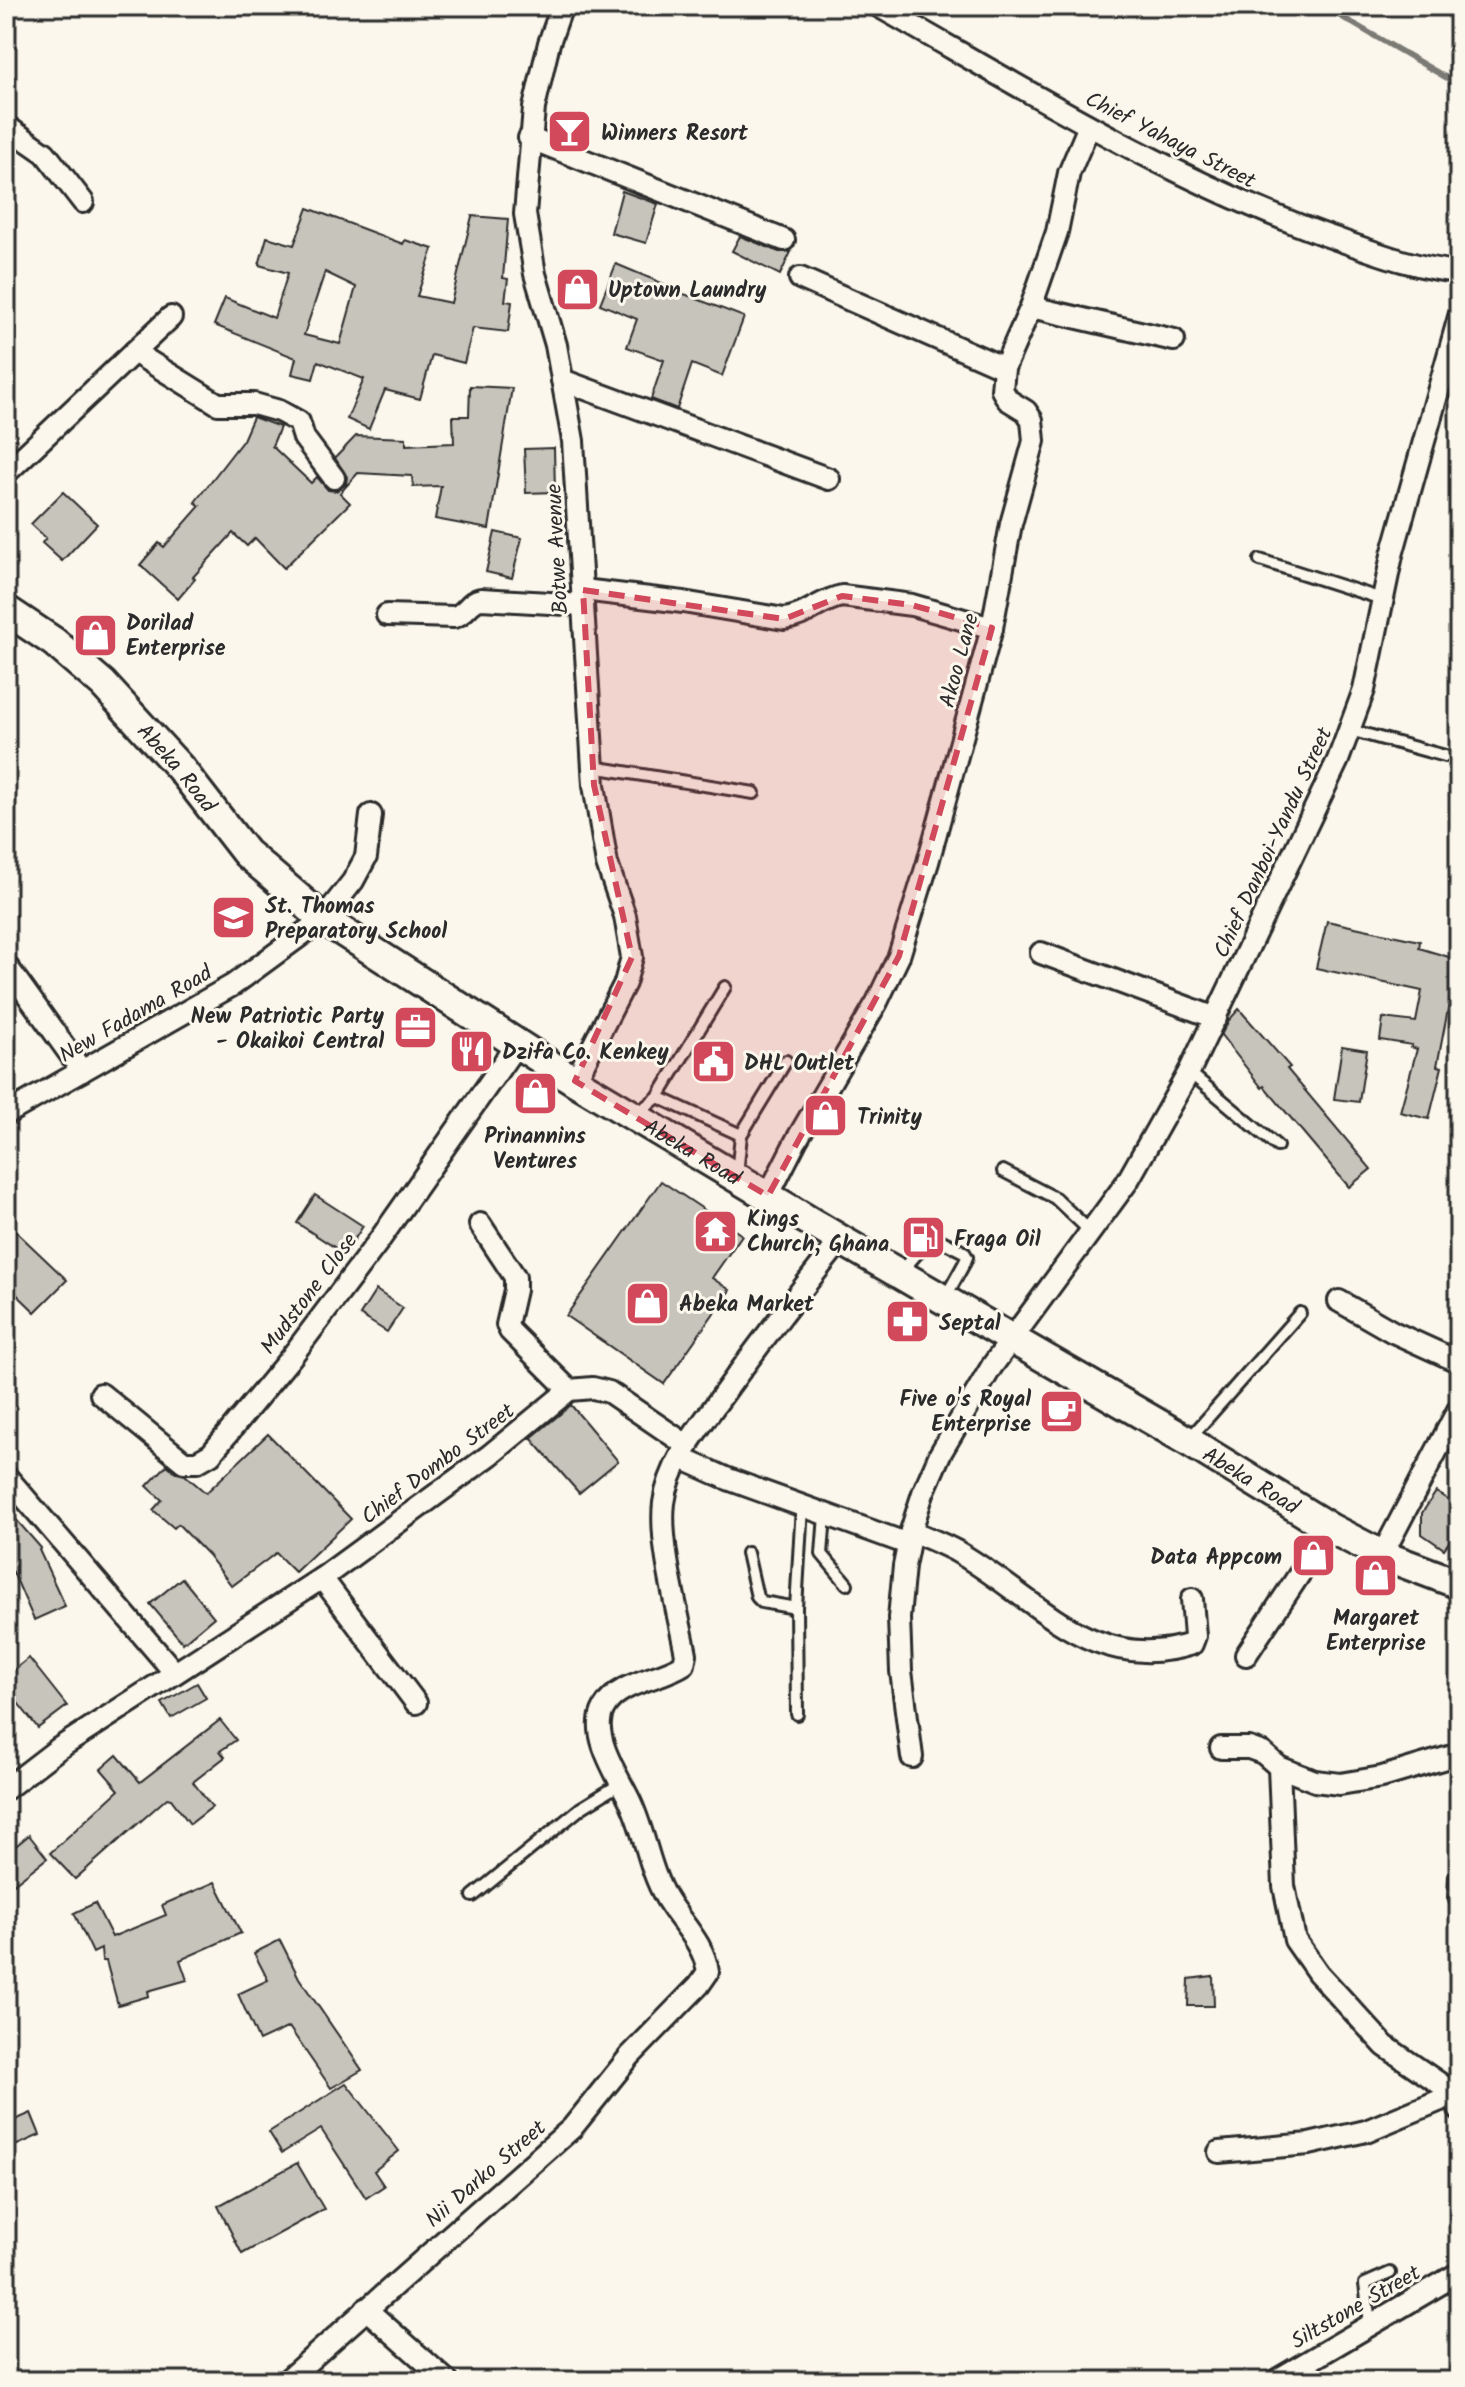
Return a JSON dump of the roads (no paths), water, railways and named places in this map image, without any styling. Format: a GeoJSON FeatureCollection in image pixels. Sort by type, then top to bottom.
{"type":"FeatureCollection","features":[{"type":"Feature","properties":{"kind":"street","name":"Botwe Avenue"},"geometry":{"type":"LineString","coordinates":[[562,6],[549,43],[529,138],[525,214],[535,274],[556,345],[573,441],[593,767],[607,864],[625,916],[632,957],[625,983],[575,1081]]}},
{"type":"Feature","properties":{"kind":"street","name":"Chief Yahaya Street"},"geometry":{"type":"LineString","coordinates":[[878,6],[1149,159],[1270,215],[1411,264],[1459,272]]}},
{"type":"Feature","properties":{"kind":"street"},"geometry":{"type":"LineString","coordinates":[[6,126],[45,153],[83,202]]}},
{"type":"Feature","properties":{"kind":"street"},"geometry":{"type":"LineString","coordinates":[[800,278],[1004,368],[1031,307],[1057,232],[1069,173],[1089,126]]}},
{"type":"Feature","properties":{"kind":"street"},"geometry":{"type":"LineString","coordinates":[[529,138],[784,240]]}},
{"type":"Feature","properties":{"kind":"street"},"geometry":{"type":"LineString","coordinates":[[1031,307],[1174,340]]}},
{"type":"Feature","properties":{"kind":"street"},"geometry":{"type":"LineString","coordinates":[[6,473],[171,317]]}},
{"type":"Feature","properties":{"kind":"street","name":"Chief Danboi-Yandu Street"},"geometry":{"type":"LineString","coordinates":[[912,1757],[901,1671],[899,1618],[909,1538],[940,1454],[992,1366],[1127,1182],[1189,1072],[1289,868],[1350,730],[1370,666],[1392,555],[1459,317]]}},
{"type":"Feature","properties":{"kind":"street"},"geometry":{"type":"LineString","coordinates":[[134,352],[218,404],[254,404],[279,411],[299,422],[304,438],[334,478]]}},
{"type":"Feature","properties":{"kind":"street","name":"Akoo Lane"},"geometry":{"type":"LineString","coordinates":[[768,1196],[796,1141],[877,1002],[899,956],[928,862],[992,628],[1007,538],[1035,431],[1026,411],[1015,406],[1002,390],[1004,368]]}},
{"type":"Feature","properties":{"kind":"street"},"geometry":{"type":"LineString","coordinates":[[562,380],[829,479]]}},
{"type":"Feature","properties":{"kind":"street"},"geometry":{"type":"LineString","coordinates":[[387,615],[454,617],[461,615],[474,600],[583,597],[683,602],[784,619],[798,618],[832,598],[842,596],[912,605],[992,628]]}},
{"type":"Feature","properties":{"kind":"street","name":"Abeka Road"},"geometry":{"type":"LineString","coordinates":[[6,610],[54,642],[103,684],[180,768],[246,853],[323,919],[575,1081],[841,1240],[1188,1441],[1330,1528],[1382,1555],[1459,1584]]}},
{"type":"Feature","properties":{"kind":"street","name":"New Fadama Road"},"geometry":{"type":"LineString","coordinates":[[6,1114],[233,985],[323,919],[353,881],[366,857],[371,815]]}},
{"type":"Feature","properties":{"kind":"street"},"geometry":{"type":"LineString","coordinates":[[1041,953],[1216,1018]]}},
{"type":"Feature","properties":{"kind":"street"},"geometry":{"type":"LineString","coordinates":[[6,965],[82,1071]]}},
{"type":"Feature","properties":{"kind":"street","name":"Mudstone Close"},"geometry":{"type":"LineString","coordinates":[[101,1394],[184,1462],[197,1462],[211,1454],[292,1356],[378,1242],[516,1045]]}},
{"type":"Feature","properties":{"kind":"street"},"geometry":{"type":"LineString","coordinates":[[480,1224],[515,1277],[507,1325],[510,1331],[569,1390],[593,1388],[609,1392],[684,1452],[728,1479],[825,1515],[957,1552],[1085,1638],[1123,1650],[1180,1648],[1192,1644],[1195,1636],[1192,1599]]}},
{"type":"Feature","properties":{"kind":"street"},"geometry":{"type":"LineString","coordinates":[[620,1784],[609,1760],[600,1723],[604,1708],[617,1692],[672,1672],[684,1664],[686,1654],[664,1531],[667,1486],[684,1452],[769,1330],[841,1240]]}},
{"type":"Feature","properties":{"kind":"street"},"geometry":{"type":"LineString","coordinates":[[1339,1301],[1393,1332],[1459,1362]]}},
{"type":"Feature","properties":{"kind":"street","name":"Chief Dombo Street"},"geometry":{"type":"LineString","coordinates":[[6,1789],[58,1749],[322,1578],[490,1455],[569,1390]]}},
{"type":"Feature","properties":{"kind":"street"},"geometry":{"type":"LineString","coordinates":[[1382,1555],[1459,1408]]}},
{"type":"Feature","properties":{"kind":"street"},"geometry":{"type":"LineString","coordinates":[[6,1476],[175,1673]]}},
{"type":"Feature","properties":{"kind":"street"},"geometry":{"type":"LineString","coordinates":[[1246,1655],[1330,1528]]}},
{"type":"Feature","properties":{"kind":"street"},"geometry":{"type":"LineString","coordinates":[[322,1578],[416,1703]]}},
{"type":"Feature","properties":{"kind":"street"},"geometry":{"type":"LineString","coordinates":[[1221,1748],[1249,1748],[1263,1753],[1279,1767],[1315,1781],[1340,1784],[1382,1777],[1459,1754]]}},
{"type":"Feature","properties":{"kind":"street"},"geometry":{"type":"LineString","coordinates":[[1279,1767],[1284,1886],[1295,1940],[1318,1973],[1385,2046],[1458,2097]]}},
{"type":"Feature","properties":{"kind":"street","name":"Nii Darko Street"},"geometry":{"type":"LineString","coordinates":[[286,2381],[572,2128],[630,2056],[708,1972],[705,1954],[665,1896],[629,1799],[620,1784]]}},
{"type":"Feature","properties":{"kind":"street"},"geometry":{"type":"LineString","coordinates":[[1219,2152],[1309,2144],[1366,2131],[1458,2097]]}},
{"type":"Feature","properties":{"kind":"street","name":"Siltstone Street"},"geometry":{"type":"LineString","coordinates":[[1280,2380],[1370,2323],[1406,2306],[1459,2273]]}},
{"type":"Feature","properties":{"kind":"street"},"geometry":{"type":"LineString","coordinates":[[366,2309],[447,2381]]}},
{"type":"Feature","properties":{"kind":"lane"},"geometry":{"type":"LineString","coordinates":[[1260,560],[1382,599]]}},
{"type":"Feature","properties":{"kind":"lane"},"geometry":{"type":"LineString","coordinates":[[1350,730],[1445,756]]}},
{"type":"Feature","properties":{"kind":"lane"},"geometry":{"type":"LineString","coordinates":[[593,767],[754,793]]}},
{"type":"Feature","properties":{"kind":"lane"},"geometry":{"type":"LineString","coordinates":[[634,1116],[658,1097],[725,987]]}},
{"type":"Feature","properties":{"kind":"lane"},"geometry":{"type":"LineString","coordinates":[[736,1178],[741,1135],[786,1061]]}},
{"type":"Feature","properties":{"kind":"lane"},"geometry":{"type":"LineString","coordinates":[[1189,1072],[1277,1146]]}},
{"type":"Feature","properties":{"kind":"lane"},"geometry":{"type":"LineString","coordinates":[[658,1097],[741,1135]]}},
{"type":"Feature","properties":{"kind":"lane"},"geometry":{"type":"LineString","coordinates":[[1003,1171],[1055,1198],[1091,1232]]}},
{"type":"Feature","properties":{"kind":"lane"},"geometry":{"type":"LineString","coordinates":[[900,1274],[932,1236],[964,1252],[967,1257],[965,1262],[945,1299]]}},
{"type":"Feature","properties":{"kind":"lane"},"geometry":{"type":"LineString","coordinates":[[1188,1441],[1300,1313]]}},
{"type":"Feature","properties":{"kind":"lane"},"geometry":{"type":"LineString","coordinates":[[797,1714],[796,1608],[802,1506]]}},
{"type":"Feature","properties":{"kind":"lane"},"geometry":{"type":"LineString","coordinates":[[825,1515],[822,1554],[847,1584]]}},
{"type":"Feature","properties":{"kind":"lane"},"geometry":{"type":"LineString","coordinates":[[747,1553],[757,1597],[762,1602],[796,1608]]}},
{"type":"Feature","properties":{"kind":"lane"},"geometry":{"type":"LineString","coordinates":[[473,1896],[581,1808],[620,1784]]}},
{"type":"Feature","properties":{"kind":"lane"},"geometry":{"type":"LineString","coordinates":[[1455,1877],[1454,1897],[1459,1910]]}},
{"type":"Feature","properties":{"kind":"lane"},"geometry":{"type":"LineString","coordinates":[[1370,2323],[1365,2284],[1390,2273]]}},
{"type":"Feature","properties":{"kind":"waterway"},"geometry":{"type":"LineString","coordinates":[[1323,6],[1459,85]]}},
{"type":"Feature","properties":{"kind":"place","name":"Winners Resort"},"geometry":{"type":"Point","coordinates":[570,132]}},
{"type":"Feature","properties":{"kind":"place","name":"Uptown Laundry"},"geometry":{"type":"Point","coordinates":[577,289]}},
{"type":"Feature","properties":{"kind":"place","name":"Dorilad Enterprise"},"geometry":{"type":"Point","coordinates":[95,635]}},
{"type":"Feature","properties":{"kind":"place","name":"St. Thomas Preparatory School"},"geometry":{"type":"Point","coordinates":[234,918]}},
{"type":"Feature","properties":{"kind":"place","name":"New Patriotic Party - Okaikoi Central"},"geometry":{"type":"Point","coordinates":[415,1028]}},
{"type":"Feature","properties":{"kind":"place","name":"Dzifa Co. Kenkey"},"geometry":{"type":"Point","coordinates":[471,1051]}},
{"type":"Feature","properties":{"kind":"place","name":"DHL Outlet"},"geometry":{"type":"Point","coordinates":[713,1062]}},
{"type":"Feature","properties":{"kind":"place","name":"Prinannins Ventures"},"geometry":{"type":"Point","coordinates":[535,1094]}},
{"type":"Feature","properties":{"kind":"place","name":"Trinity"},"geometry":{"type":"Point","coordinates":[826,1116]}},
{"type":"Feature","properties":{"kind":"place","name":"Kings Church, Ghana"},"geometry":{"type":"Point","coordinates":[716,1231]}},
{"type":"Feature","properties":{"kind":"place","name":"Fraga Oil"},"geometry":{"type":"Point","coordinates":[923,1238]}},
{"type":"Feature","properties":{"kind":"place","name":"Abeka Market"},"geometry":{"type":"Point","coordinates":[648,1303]}},
{"type":"Feature","properties":{"kind":"place","name":"Septal"},"geometry":{"type":"Point","coordinates":[908,1322]}},
{"type":"Feature","properties":{"kind":"place","name":"Five o's Royal Enterprise"},"geometry":{"type":"Point","coordinates":[1062,1411]}},
{"type":"Feature","properties":{"kind":"place","name":"Data Appcom"},"geometry":{"type":"Point","coordinates":[1313,1556]}},
{"type":"Feature","properties":{"kind":"place","name":"Margaret Enterprise"},"geometry":{"type":"Point","coordinates":[1376,1576]}}]}
